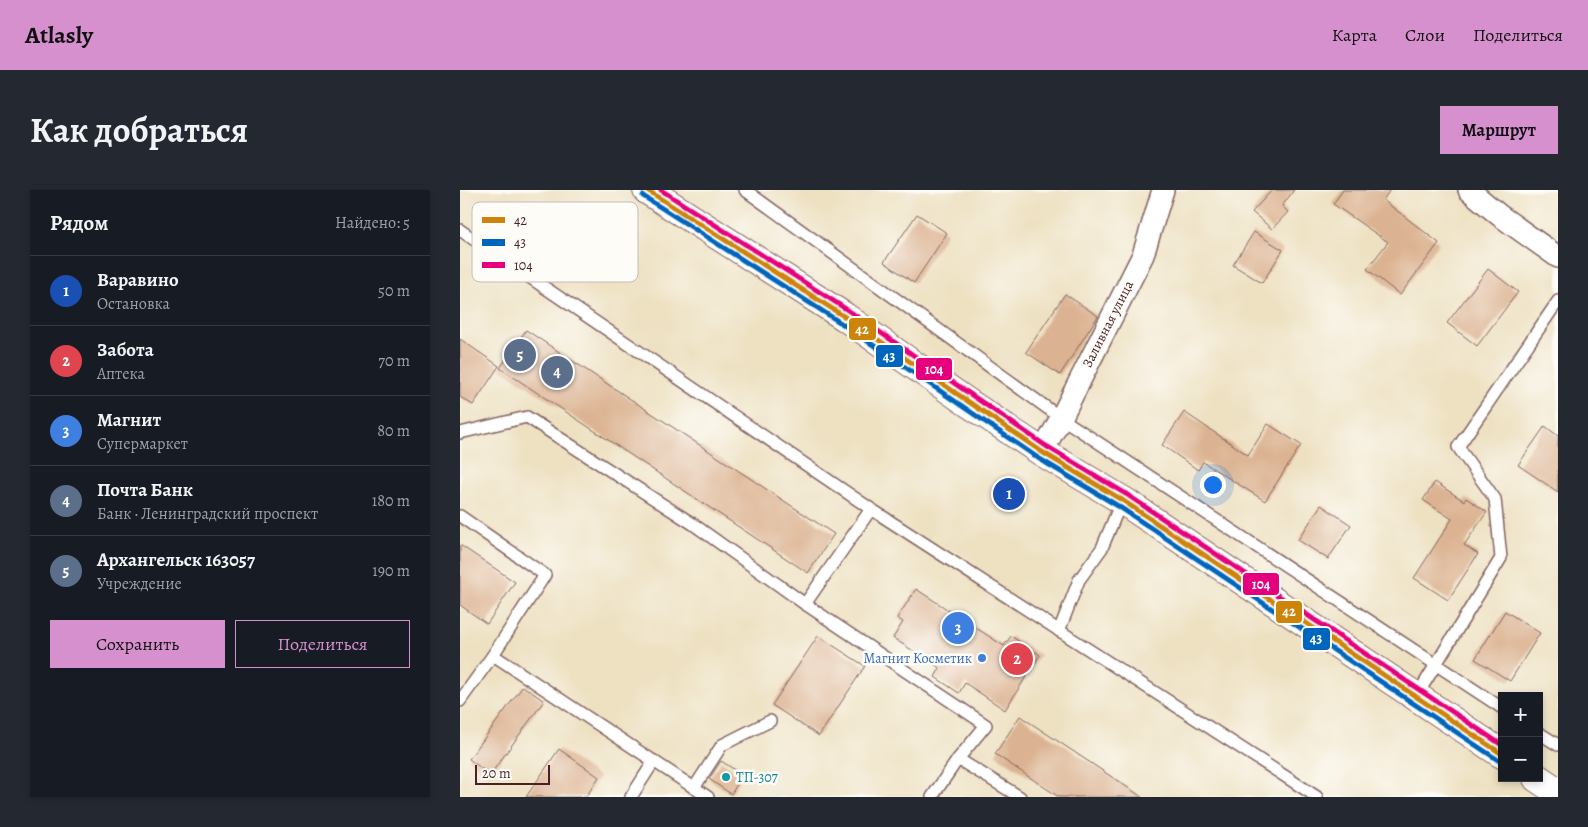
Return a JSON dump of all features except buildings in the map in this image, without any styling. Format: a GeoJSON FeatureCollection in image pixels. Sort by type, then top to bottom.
{"type":"FeatureCollection","features":[{"type":"Feature","properties":{"kind":"main road"},"geometry":{"type":"LineString","coordinates":[[647,190],[845,317],[1042,452],[1122,500],[1498,751]]}},
{"type":"Feature","properties":{"kind":"main road"},"geometry":{"type":"LineString","coordinates":[[1543,782],[1558,792]]}},
{"type":"Feature","properties":{"kind":"street","name":"Заливная улица"},"geometry":{"type":"LineString","coordinates":[[1042,452],[1143,255],[1163,190]]}},
{"type":"Feature","properties":{"kind":"street"},"geometry":{"type":"LineString","coordinates":[[1469,190],[1499,215],[1558,257]]}},
{"type":"Feature","properties":{"kind":"lane"},"geometry":{"type":"LineString","coordinates":[[745,190],[1061,418],[1498,705]]}},
{"type":"Feature","properties":{"kind":"lane"},"geometry":{"type":"LineString","coordinates":[[460,230],[472,238]]}},
{"type":"Feature","properties":{"kind":"lane"},"geometry":{"type":"LineString","coordinates":[[537,282],[871,509],[1317,797]]}},
{"type":"Feature","properties":{"kind":"lane"},"geometry":{"type":"LineString","coordinates":[[1416,697],[1501,558],[1495,499],[1458,447],[1558,301]]}},
{"type":"Feature","properties":{"kind":"lane"},"geometry":{"type":"LineString","coordinates":[[460,433],[527,418],[693,524],[804,604],[986,725],[958,759],[932,797]]}},
{"type":"Feature","properties":{"kind":"lane"},"geometry":{"type":"LineString","coordinates":[[1058,631],[1079,580],[1102,548],[1122,500]]}},
{"type":"Feature","properties":{"kind":"lane"},"geometry":{"type":"LineString","coordinates":[[804,604],[871,509]]}},
{"type":"Feature","properties":{"kind":"lane"},"geometry":{"type":"LineString","coordinates":[[460,516],[544,575],[460,701]]}},
{"type":"Feature","properties":{"kind":"lane"},"geometry":{"type":"LineString","coordinates":[[493,654],[708,797]]}},
{"type":"Feature","properties":{"kind":"lane"},"geometry":{"type":"LineString","coordinates":[[694,788],[722,745],[770,721]]}},
{"type":"Feature","properties":{"kind":"lane"},"geometry":{"type":"LineString","coordinates":[[1543,736],[1558,745]]}},
{"type":"Feature","properties":{"kind":"lane"},"geometry":{"type":"LineString","coordinates":[[958,759],[1020,797]]}},
{"type":"Feature","properties":{"kind":"lane"},"geometry":{"type":"LineString","coordinates":[[631,797],[654,761]]}},
{"type":"Feature","properties":{"kind":"transit line","name":"42"},"geometry":{"type":"LineString","coordinates":[[647,190],[845,317],[1042,452],[1122,500],[1498,751]]}},
{"type":"Feature","properties":{"kind":"transit line","name":"104"},"geometry":{"type":"LineString","coordinates":[[661,190],[849,311],[1046,446],[1126,494],[1498,742]]}},
{"type":"Feature","properties":{"kind":"transit line","name":"43"},"geometry":{"type":"LineString","coordinates":[[643,196],[841,323],[1038,458],[1118,506],[1498,760]]}},
{"type":"Feature","properties":{"kind":"place","name":"Архангельск 163057"},"geometry":{"type":"Point","coordinates":[520,355]}},
{"type":"Feature","properties":{"kind":"place","name":"Почта Банк"},"geometry":{"type":"Point","coordinates":[557,372]}},
{"type":"Feature","properties":{"kind":"place","name":"Варавино"},"geometry":{"type":"Point","coordinates":[1009,494]}},
{"type":"Feature","properties":{"kind":"place","name":"Магнит"},"geometry":{"type":"Point","coordinates":[958,628]}},
{"type":"Feature","properties":{"kind":"place","name":"Магнит Косметик"},"geometry":{"type":"Point","coordinates":[982,658]}},
{"type":"Feature","properties":{"kind":"place","name":"Забота"},"geometry":{"type":"Point","coordinates":[1017,659]}},
{"type":"Feature","properties":{"kind":"place","name":"ТП-307"},"geometry":{"type":"Point","coordinates":[726,777]}}]}
